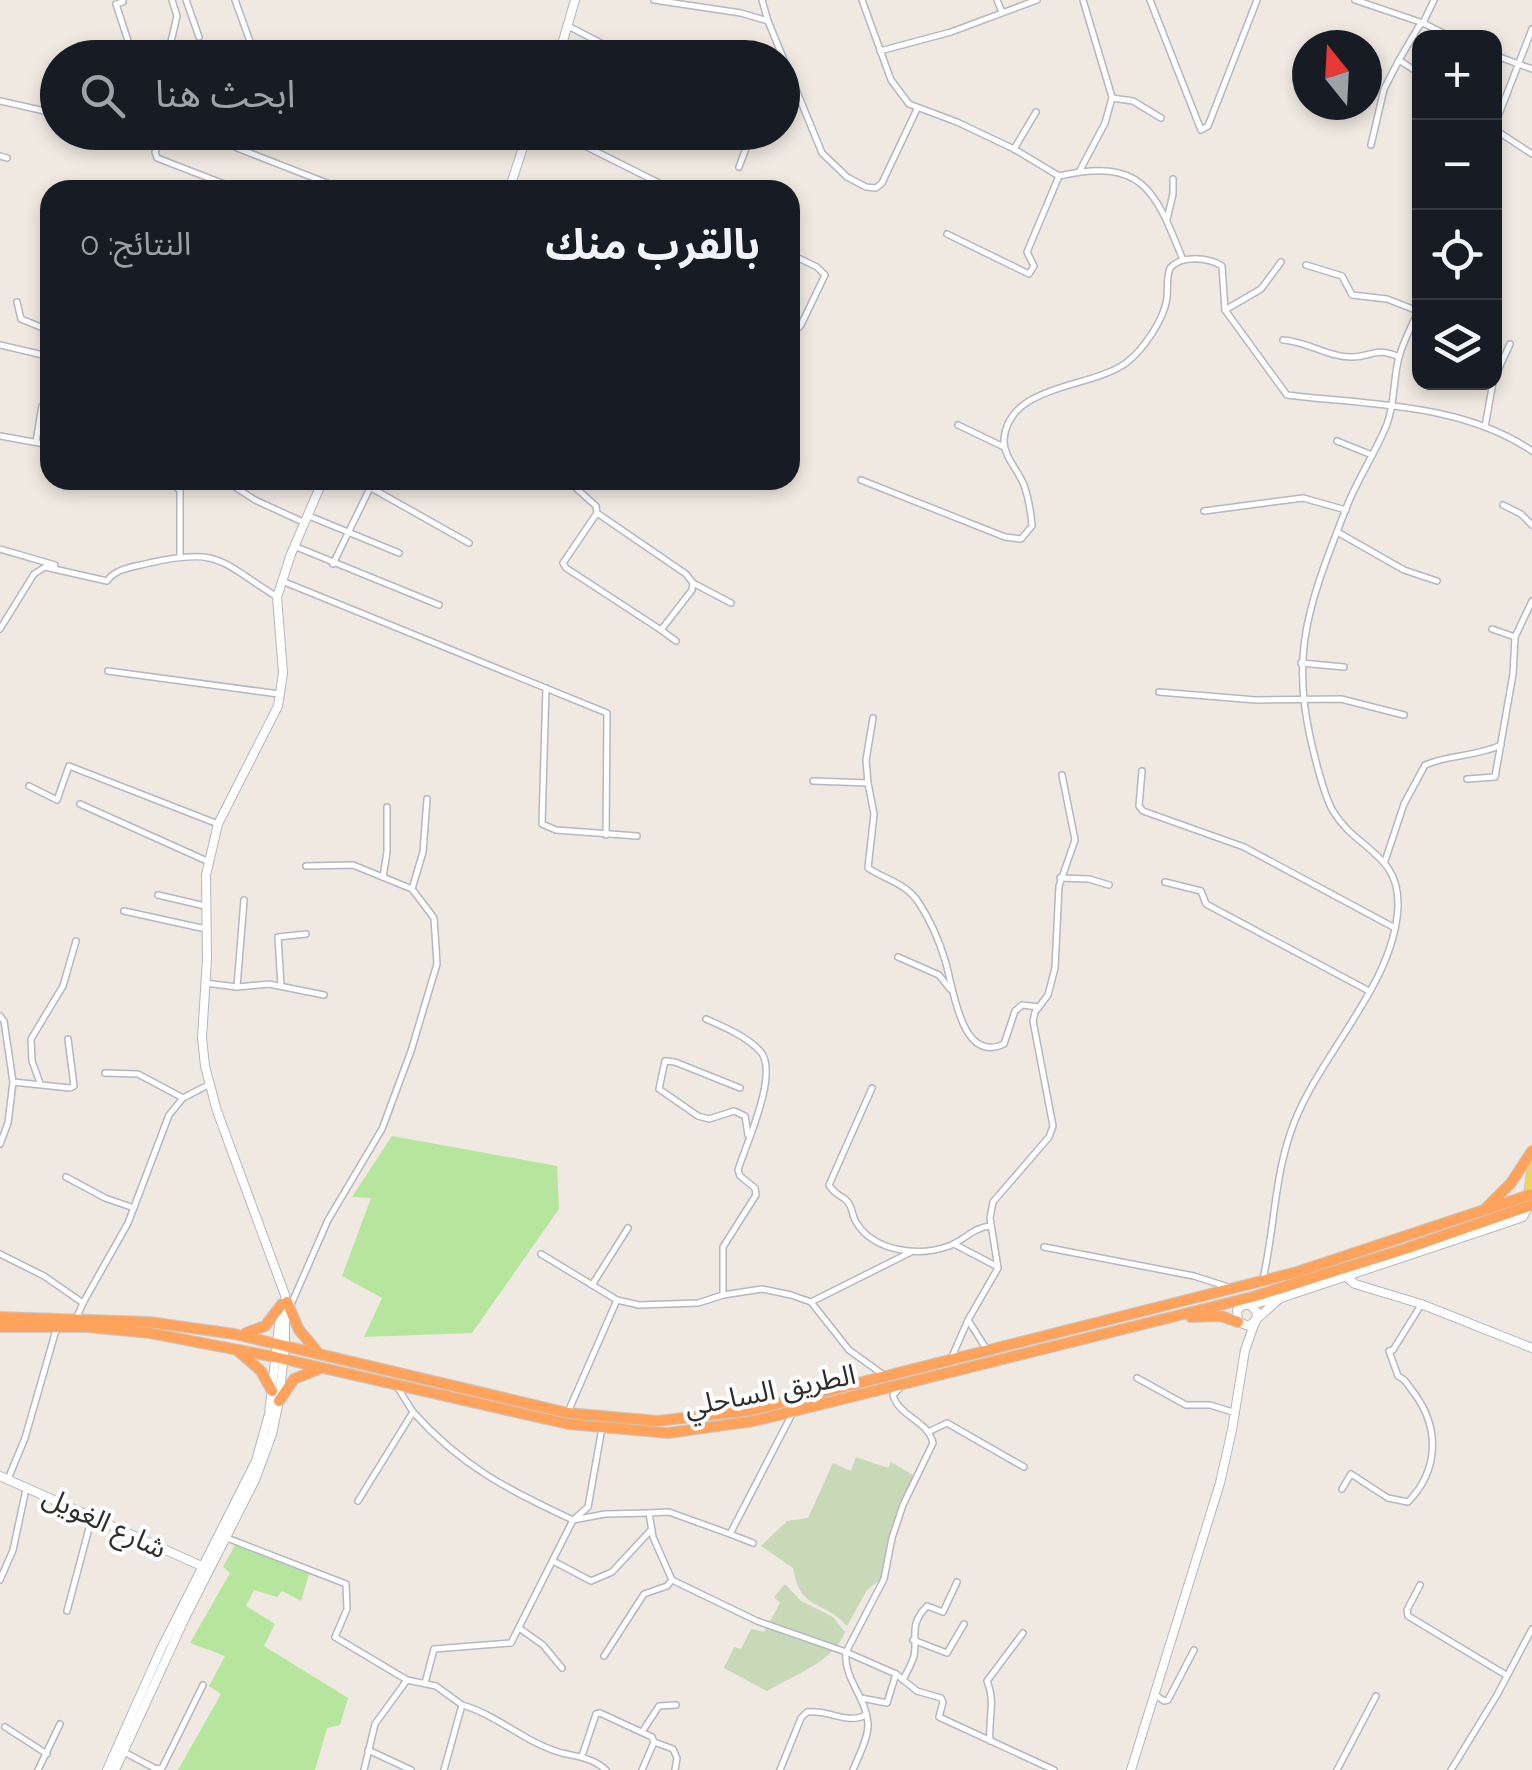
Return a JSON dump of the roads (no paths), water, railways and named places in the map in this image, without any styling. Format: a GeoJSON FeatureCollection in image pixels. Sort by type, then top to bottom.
{"type":"FeatureCollection","features":[{"type":"Feature","properties":{"kind":"highway"},"geometry":{"type":"LineString","coordinates":[[1484,1210],[1511,1183],[1532,1151]]}},
{"type":"Feature","properties":{"kind":"highway","name":"الطريق الساحلي"},"geometry":{"type":"LineString","coordinates":[[0,1317],[149,1322],[234,1334],[568,1413],[658,1421],[752,1410],[887,1378],[1262,1282],[1484,1210],[1530,1200]]}},
{"type":"Feature","properties":{"kind":"highway","name":"الطريق الساحلي"},"geometry":{"type":"LineString","coordinates":[[0,1327],[150,1333],[279,1358],[537,1418],[668,1433],[794,1412],[1290,1286],[1530,1200]]}},
{"type":"Feature","properties":{"kind":"highway"},"geometry":{"type":"LineString","coordinates":[[234,1334],[266,1326],[286,1305],[303,1336],[321,1354]]}},
{"type":"Feature","properties":{"kind":"highway"},"geometry":{"type":"LineString","coordinates":[[1165,1318],[1216,1315],[1238,1322]]}},
{"type":"Feature","properties":{"kind":"highway"},"geometry":{"type":"LineString","coordinates":[[228,1347],[256,1365],[275,1396],[302,1374],[329,1370]]}},
{"type":"Feature","properties":{"kind":"main road"},"geometry":{"type":"LineString","coordinates":[[1530,1200],[1532,1167]]}},
{"type":"Feature","properties":{"kind":"street"},"geometry":{"type":"LineString","coordinates":[[171,40],[177,16],[172,0]]}},
{"type":"Feature","properties":{"kind":"street"},"geometry":{"type":"LineString","coordinates":[[186,0],[199,36]]}},
{"type":"Feature","properties":{"kind":"street"},"geometry":{"type":"LineString","coordinates":[[236,0],[250,40]]}},
{"type":"Feature","properties":{"kind":"street"},"geometry":{"type":"LineString","coordinates":[[564,40],[575,0]]}},
{"type":"Feature","properties":{"kind":"street"},"geometry":{"type":"LineString","coordinates":[[654,0],[768,20]]}},
{"type":"Feature","properties":{"kind":"street"},"geometry":{"type":"LineString","coordinates":[[762,0],[776,40]]}},
{"type":"Feature","properties":{"kind":"street"},"geometry":{"type":"LineString","coordinates":[[862,0],[896,90],[917,108],[1014,148],[1058,176],[1111,172],[1140,180],[1167,219],[1183,260]]}},
{"type":"Feature","properties":{"kind":"street"},"geometry":{"type":"LineString","coordinates":[[997,0],[1002,12]]}},
{"type":"Feature","properties":{"kind":"street"},"geometry":{"type":"LineString","coordinates":[[880,51],[938,36],[1037,0]]}},
{"type":"Feature","properties":{"kind":"street"},"geometry":{"type":"LineString","coordinates":[[1079,172],[1105,124],[1112,98],[1083,0]]}},
{"type":"Feature","properties":{"kind":"street"},"geometry":{"type":"LineString","coordinates":[[1150,0],[1201,130],[1208,126],[1257,0]]}},
{"type":"Feature","properties":{"kind":"street"},"geometry":{"type":"LineString","coordinates":[[1355,0],[1437,30]]}},
{"type":"Feature","properties":{"kind":"street"},"geometry":{"type":"LineString","coordinates":[[1372,145],[1384,89],[1410,36],[1423,23],[1434,0]]}},
{"type":"Feature","properties":{"kind":"street"},"geometry":{"type":"LineString","coordinates":[[122,2],[116,4],[127,40]]}},
{"type":"Feature","properties":{"kind":"street"},"geometry":{"type":"LineString","coordinates":[[568,26],[595,40]]}},
{"type":"Feature","properties":{"kind":"street"},"geometry":{"type":"LineString","coordinates":[[1502,100],[1532,29]]}},
{"type":"Feature","properties":{"kind":"street"},"geometry":{"type":"LineString","coordinates":[[1502,58],[1532,69]]}},
{"type":"Feature","properties":{"kind":"street"},"geometry":{"type":"LineString","coordinates":[[1398,60],[1412,69]]}},
{"type":"Feature","properties":{"kind":"street"},"geometry":{"type":"LineString","coordinates":[[1112,98],[1133,101],[1161,118]]}},
{"type":"Feature","properties":{"kind":"street"},"geometry":{"type":"LineString","coordinates":[[800,101],[822,153],[847,177],[871,189],[882,183],[917,108]]}},
{"type":"Feature","properties":{"kind":"street"},"geometry":{"type":"LineString","coordinates":[[0,102],[40,110]]}},
{"type":"Feature","properties":{"kind":"street"},"geometry":{"type":"LineString","coordinates":[[1014,148],[1036,112]]}},
{"type":"Feature","properties":{"kind":"street"},"geometry":{"type":"LineString","coordinates":[[1502,133],[1532,154]]}},
{"type":"Feature","properties":{"kind":"street"},"geometry":{"type":"LineString","coordinates":[[155,150],[157,158],[214,180]]}},
{"type":"Feature","properties":{"kind":"street"},"geometry":{"type":"LineString","coordinates":[[242,150],[319,180]]}},
{"type":"Feature","properties":{"kind":"street"},"geometry":{"type":"LineString","coordinates":[[514,180],[523,150]]}},
{"type":"Feature","properties":{"kind":"street"},"geometry":{"type":"LineString","coordinates":[[593,150],[652,180]]}},
{"type":"Feature","properties":{"kind":"street"},"geometry":{"type":"LineString","coordinates":[[739,166],[745,150]]}},
{"type":"Feature","properties":{"kind":"street"},"geometry":{"type":"LineString","coordinates":[[947,234],[1029,274],[1034,266],[1027,252],[1058,176]]}},
{"type":"Feature","properties":{"kind":"street"},"geometry":{"type":"LineString","coordinates":[[1167,219],[1173,179]]}},
{"type":"Feature","properties":{"kind":"street"},"geometry":{"type":"LineString","coordinates":[[800,259],[824,275],[800,327]]}},
{"type":"Feature","properties":{"kind":"street"},"geometry":{"type":"LineString","coordinates":[[1004,447],[1008,423],[1030,398],[1070,388],[1130,359],[1161,317],[1170,268],[1183,260],[1216,262],[1222,266],[1225,310],[1286,395],[1391,406],[1486,427],[1532,451]]}},
{"type":"Feature","properties":{"kind":"street"},"geometry":{"type":"LineString","coordinates":[[1225,310],[1261,289],[1281,262]]}},
{"type":"Feature","properties":{"kind":"street"},"geometry":{"type":"LineString","coordinates":[[1306,265],[1342,276],[1352,294],[1412,308]]}},
{"type":"Feature","properties":{"kind":"street"},"geometry":{"type":"LineString","coordinates":[[17,302],[21,320],[40,328]]}},
{"type":"Feature","properties":{"kind":"street"},"geometry":{"type":"LineString","coordinates":[[1262,1282],[1277,1184],[1294,1122],[1322,1064],[1386,961],[1396,928],[1396,884],[1385,860],[1332,811],[1315,755],[1300,663],[1314,592],[1391,406],[1399,357],[1412,326]]}},
{"type":"Feature","properties":{"kind":"street"},"geometry":{"type":"LineString","coordinates":[[1283,340],[1350,357],[1376,350],[1399,357]]}},
{"type":"Feature","properties":{"kind":"street"},"geometry":{"type":"LineString","coordinates":[[0,344],[40,354]]}},
{"type":"Feature","properties":{"kind":"street"},"geometry":{"type":"LineString","coordinates":[[1502,362],[1510,344]]}},
{"type":"Feature","properties":{"kind":"street"},"geometry":{"type":"LineString","coordinates":[[1486,427],[1492,390]]}},
{"type":"Feature","properties":{"kind":"street"},"geometry":{"type":"LineString","coordinates":[[36,442],[40,420]]}},
{"type":"Feature","properties":{"kind":"street"},"geometry":{"type":"LineString","coordinates":[[861,480],[1005,537],[1020,539],[1032,526],[1032,517],[1026,489],[1004,447],[958,425]]}},
{"type":"Feature","properties":{"kind":"street"},"geometry":{"type":"LineString","coordinates":[[0,436],[40,443]]}},
{"type":"Feature","properties":{"kind":"street"},"geometry":{"type":"LineString","coordinates":[[1337,440],[1372,455]]}},
{"type":"Feature","properties":{"kind":"street"},"geometry":{"type":"LineString","coordinates":[[179,490],[180,556]]}},
{"type":"Feature","properties":{"kind":"street"},"geometry":{"type":"LineString","coordinates":[[240,490],[256,500],[399,553]]}},
{"type":"Feature","properties":{"kind":"street"},"geometry":{"type":"LineString","coordinates":[[107,1770],[195,1582],[227,1538],[262,1464],[275,1396],[286,1305],[282,1284],[208,1085],[202,1038],[207,862],[218,824],[268,731],[281,694],[277,597],[318,490]]}},
{"type":"Feature","properties":{"kind":"street"},"geometry":{"type":"LineString","coordinates":[[333,564],[369,490]]}},
{"type":"Feature","properties":{"kind":"street"},"geometry":{"type":"LineString","coordinates":[[374,490],[470,543]]}},
{"type":"Feature","properties":{"kind":"street"},"geometry":{"type":"LineString","coordinates":[[578,490],[596,506],[597,513],[563,563],[566,568],[676,641]]}},
{"type":"Feature","properties":{"kind":"street"},"geometry":{"type":"LineString","coordinates":[[1204,510],[1304,498],[1346,510]]}},
{"type":"Feature","properties":{"kind":"street"},"geometry":{"type":"LineString","coordinates":[[1503,505],[1532,525]]}},
{"type":"Feature","properties":{"kind":"street"},"geometry":{"type":"LineString","coordinates":[[597,513],[686,574],[693,584],[731,603]]}},
{"type":"Feature","properties":{"kind":"street"},"geometry":{"type":"LineString","coordinates":[[1338,533],[1404,570],[1437,580]]}},
{"type":"Feature","properties":{"kind":"street"},"geometry":{"type":"LineString","coordinates":[[294,546],[439,605]]}},
{"type":"Feature","properties":{"kind":"street"},"geometry":{"type":"LineString","coordinates":[[0,549],[87,574],[110,575],[202,554],[216,558],[277,597]]}},
{"type":"Feature","properties":{"kind":"street"},"geometry":{"type":"LineString","coordinates":[[0,628],[34,574],[45,567],[107,581],[110,575]]}},
{"type":"Feature","properties":{"kind":"street"},"geometry":{"type":"LineString","coordinates":[[282,581],[607,713],[606,835]]}},
{"type":"Feature","properties":{"kind":"street"},"geometry":{"type":"LineString","coordinates":[[661,630],[693,584]]}},
{"type":"Feature","properties":{"kind":"street"},"geometry":{"type":"LineString","coordinates":[[1467,778],[1496,777],[1514,674],[1515,637],[1532,601]]}},
{"type":"Feature","properties":{"kind":"street"},"geometry":{"type":"LineString","coordinates":[[1492,629],[1515,637]]}},
{"type":"Feature","properties":{"kind":"street"},"geometry":{"type":"LineString","coordinates":[[1300,663],[1344,666]]}},
{"type":"Feature","properties":{"kind":"street"},"geometry":{"type":"LineString","coordinates":[[108,671],[281,694]]}},
{"type":"Feature","properties":{"kind":"street"},"geometry":{"type":"LineString","coordinates":[[546,688],[542,824],[556,830],[637,836]]}},
{"type":"Feature","properties":{"kind":"street"},"geometry":{"type":"LineString","coordinates":[[1159,692],[1256,700],[1340,699],[1404,715]]}},
{"type":"Feature","properties":{"kind":"street"},"geometry":{"type":"LineString","coordinates":[[873,718],[866,760],[874,814],[868,868],[901,884],[919,902],[944,956],[966,1030],[988,1047],[1004,1044],[1016,1011],[1022,1005],[1039,1007]]}},
{"type":"Feature","properties":{"kind":"street"},"geometry":{"type":"LineString","coordinates":[[1385,860],[1404,804],[1425,765],[1482,754],[1501,745]]}},
{"type":"Feature","properties":{"kind":"street"},"geometry":{"type":"LineString","coordinates":[[29,786],[57,800],[69,766],[218,824]]}},
{"type":"Feature","properties":{"kind":"street"},"geometry":{"type":"LineString","coordinates":[[1142,771],[1143,811],[1244,846],[1396,928]]}},
{"type":"Feature","properties":{"kind":"street"},"geometry":{"type":"LineString","coordinates":[[950,1362],[968,1320],[998,1268],[991,1226],[993,1202],[1049,1137],[1053,1126],[1033,1021],[1048,995],[1056,968],[1060,878],[1075,840],[1062,775]]}},
{"type":"Feature","properties":{"kind":"street"},"geometry":{"type":"LineString","coordinates":[[814,781],[868,784]]}},
{"type":"Feature","properties":{"kind":"street"},"geometry":{"type":"LineString","coordinates":[[412,889],[423,852],[427,799]]}},
{"type":"Feature","properties":{"kind":"street"},"geometry":{"type":"LineString","coordinates":[[80,804],[207,862]]}},
{"type":"Feature","properties":{"kind":"street"},"geometry":{"type":"LineString","coordinates":[[383,877],[388,852],[386,806]]}},
{"type":"Feature","properties":{"kind":"street"},"geometry":{"type":"LineString","coordinates":[[286,1305],[328,1220],[382,1129],[437,964],[434,918],[412,889],[353,866],[306,866]]}},
{"type":"Feature","properties":{"kind":"street"},"geometry":{"type":"LineString","coordinates":[[1060,878],[1109,885]]}},
{"type":"Feature","properties":{"kind":"street"},"geometry":{"type":"LineString","coordinates":[[1165,882],[1201,891],[1206,904],[1369,992]]}},
{"type":"Feature","properties":{"kind":"street"},"geometry":{"type":"LineString","coordinates":[[158,895],[205,906]]}},
{"type":"Feature","properties":{"kind":"street"},"geometry":{"type":"LineString","coordinates":[[237,987],[244,900]]}},
{"type":"Feature","properties":{"kind":"street"},"geometry":{"type":"LineString","coordinates":[[124,911],[206,929]]}},
{"type":"Feature","properties":{"kind":"street"},"geometry":{"type":"LineString","coordinates":[[281,986],[278,937],[306,934]]}},
{"type":"Feature","properties":{"kind":"street"},"geometry":{"type":"LineString","coordinates":[[40,1084],[30,1052],[31,1039],[63,986],[76,942]]}},
{"type":"Feature","properties":{"kind":"street"},"geometry":{"type":"LineString","coordinates":[[898,957],[938,975],[952,992]]}},
{"type":"Feature","properties":{"kind":"street"},"geometry":{"type":"LineString","coordinates":[[205,983],[281,986],[324,995]]}},
{"type":"Feature","properties":{"kind":"street"},"geometry":{"type":"LineString","coordinates":[[0,1016],[13,1082],[8,1123],[0,1144]]}},
{"type":"Feature","properties":{"kind":"street"},"geometry":{"type":"LineString","coordinates":[[706,1018],[742,1037],[764,1055],[768,1076],[738,1174],[755,1188],[756,1194],[723,1247],[723,1294]]}},
{"type":"Feature","properties":{"kind":"street"},"geometry":{"type":"LineString","coordinates":[[13,1082],[74,1086],[68,1038]]}},
{"type":"Feature","properties":{"kind":"street"},"geometry":{"type":"LineString","coordinates":[[740,1088],[675,1062],[665,1062],[659,1076],[659,1089],[698,1116],[708,1118],[734,1111],[745,1116],[748,1138]]}},
{"type":"Feature","properties":{"kind":"street"},"geometry":{"type":"LineString","coordinates":[[105,1073],[138,1074],[183,1098]]}},
{"type":"Feature","properties":{"kind":"street"},"geometry":{"type":"LineString","coordinates":[[76,1319],[134,1208],[169,1115],[183,1098],[208,1085]]}},
{"type":"Feature","properties":{"kind":"street"},"geometry":{"type":"LineString","coordinates":[[872,1088],[830,1188],[846,1200],[856,1222],[868,1234],[898,1250],[911,1252]]}},
{"type":"Feature","properties":{"kind":"street"},"geometry":{"type":"LineString","coordinates":[[66,1177],[134,1208]]}},
{"type":"Feature","properties":{"kind":"street"},"geometry":{"type":"LineString","coordinates":[[1244,1350],[1237,1310],[1518,1218],[1526,1214],[1530,1200]]}},
{"type":"Feature","properties":{"kind":"street"},"geometry":{"type":"LineString","coordinates":[[811,1302],[911,1252],[954,1244],[974,1230],[991,1226]]}},
{"type":"Feature","properties":{"kind":"street"},"geometry":{"type":"LineString","coordinates":[[592,1285],[628,1228]]}},
{"type":"Feature","properties":{"kind":"street"},"geometry":{"type":"LineString","coordinates":[[954,1244],[998,1268]]}},
{"type":"Feature","properties":{"kind":"street"},"geometry":{"type":"LineString","coordinates":[[1044,1246],[1194,1276],[1234,1289]]}},
{"type":"Feature","properties":{"kind":"street"},"geometry":{"type":"LineString","coordinates":[[0,1254],[44,1276],[83,1303]]}},
{"type":"Feature","properties":{"kind":"street"},"geometry":{"type":"LineString","coordinates":[[541,1254],[617,1300],[652,1305],[698,1303],[723,1294],[762,1288],[811,1302],[850,1350],[887,1378]]}},
{"type":"Feature","properties":{"kind":"street"},"geometry":{"type":"LineString","coordinates":[[1366,1270],[1367,1287]]}},
{"type":"Feature","properties":{"kind":"street"},"geometry":{"type":"LineString","coordinates":[[1346,1277],[1532,1348]]}},
{"type":"Feature","properties":{"kind":"street"},"geometry":{"type":"LineString","coordinates":[[1238,1322],[1246,1326],[1282,1298]]}},
{"type":"Feature","properties":{"kind":"street"},"geometry":{"type":"LineString","coordinates":[[568,1413],[617,1300]]}},
{"type":"Feature","properties":{"kind":"street"},"geometry":{"type":"LineString","coordinates":[[1342,1489],[1351,1474],[1388,1498],[1408,1502],[1430,1468],[1434,1434],[1430,1418],[1406,1381],[1398,1376],[1389,1351],[1421,1304]]}},
{"type":"Feature","properties":{"kind":"street"},"geometry":{"type":"LineString","coordinates":[[1131,1770],[1220,1483],[1236,1413],[1244,1350],[1255,1321],[1256,1312],[1248,1305]]}},
{"type":"Feature","properties":{"kind":"street"},"geometry":{"type":"LineString","coordinates":[[968,1320],[989,1352]]}},
{"type":"Feature","properties":{"kind":"street"},"geometry":{"type":"LineString","coordinates":[[4,1478],[25,1438],[56,1327]]}},
{"type":"Feature","properties":{"kind":"street"},"geometry":{"type":"LineString","coordinates":[[1137,1378],[1186,1404],[1210,1405],[1236,1413]]}},
{"type":"Feature","properties":{"kind":"street"},"geometry":{"type":"LineString","coordinates":[[397,1386],[413,1412],[442,1444],[476,1470],[572,1520],[604,1514],[669,1512],[753,1543]]}},
{"type":"Feature","properties":{"kind":"street"},"geometry":{"type":"LineString","coordinates":[[852,1770],[868,1726],[846,1668],[846,1652],[884,1579],[903,1505],[933,1444],[930,1431],[895,1404],[892,1395],[903,1386]]}},
{"type":"Feature","properties":{"kind":"street"},"geometry":{"type":"LineString","coordinates":[[115,1770],[256,1461],[275,1396]]}},
{"type":"Feature","properties":{"kind":"street"},"geometry":{"type":"LineString","coordinates":[[358,1501],[413,1412]]}},
{"type":"Feature","properties":{"kind":"street"},"geometry":{"type":"LineString","coordinates":[[730,1534],[794,1412]]}},
{"type":"Feature","properties":{"kind":"street"},"geometry":{"type":"LineString","coordinates":[[930,1431],[947,1424],[1024,1466]]}},
{"type":"Feature","properties":{"kind":"street"},"geometry":{"type":"LineString","coordinates":[[426,1682],[434,1650],[489,1643],[508,1645],[572,1520],[588,1507],[602,1428]]}},
{"type":"Feature","properties":{"kind":"street","name":"شارع الغويل"},"geometry":{"type":"LineString","coordinates":[[4,1478],[207,1568]]}},
{"type":"Feature","properties":{"kind":"street"},"geometry":{"type":"LineString","coordinates":[[0,1580],[13,1550],[26,1486]]}},
{"type":"Feature","properties":{"kind":"street"},"geometry":{"type":"LineString","coordinates":[[649,1512],[651,1530],[672,1580],[758,1622],[896,1674],[917,1690],[941,1698],[943,1705],[938,1716],[1054,1770]]}},
{"type":"Feature","properties":{"kind":"street"},"geometry":{"type":"LineString","coordinates":[[67,1611],[92,1516]]}},
{"type":"Feature","properties":{"kind":"street"},"geometry":{"type":"LineString","coordinates":[[553,1561],[591,1581],[616,1568],[651,1530]]}},
{"type":"Feature","properties":{"kind":"street"},"geometry":{"type":"LineString","coordinates":[[227,1538],[346,1584],[347,1609],[335,1637],[406,1680],[441,1688],[462,1704],[540,1745],[582,1756],[606,1770]]}},
{"type":"Feature","properties":{"kind":"street"},"geometry":{"type":"LineString","coordinates":[[195,1582],[190,1561],[209,1557]]}},
{"type":"Feature","properties":{"kind":"street"},"geometry":{"type":"LineString","coordinates":[[604,1656],[644,1594],[672,1580]]}},
{"type":"Feature","properties":{"kind":"street"},"geometry":{"type":"LineString","coordinates":[[903,1680],[914,1657],[912,1640],[924,1607],[943,1612],[957,1582]]}},
{"type":"Feature","properties":{"kind":"street"},"geometry":{"type":"LineString","coordinates":[[1420,1585],[1407,1610],[1408,1616],[1506,1675]]}},
{"type":"Feature","properties":{"kind":"street"},"geometry":{"type":"LineString","coordinates":[[912,1640],[947,1653],[964,1624]]}},
{"type":"Feature","properties":{"kind":"street"},"geometry":{"type":"LineString","coordinates":[[519,1628],[543,1645],[562,1668]]}},
{"type":"Feature","properties":{"kind":"street"},"geometry":{"type":"LineString","coordinates":[[1451,1770],[1532,1629]]}},
{"type":"Feature","properties":{"kind":"street"},"geometry":{"type":"LineString","coordinates":[[990,1742],[989,1717],[994,1696],[987,1681],[1024,1633]]}},
{"type":"Feature","properties":{"kind":"street"},"geometry":{"type":"LineString","coordinates":[[1154,1694],[1168,1700],[1194,1650]]}},
{"type":"Feature","properties":{"kind":"street"},"geometry":{"type":"LineString","coordinates":[[860,1698],[887,1703],[896,1674]]}},
{"type":"Feature","properties":{"kind":"street"},"geometry":{"type":"LineString","coordinates":[[364,1770],[375,1724],[406,1680]]}},
{"type":"Feature","properties":{"kind":"street"},"geometry":{"type":"LineString","coordinates":[[124,1752],[156,1769],[162,1768],[203,1684]]}},
{"type":"Feature","properties":{"kind":"street"},"geometry":{"type":"LineString","coordinates":[[1337,1770],[1376,1696]]}},
{"type":"Feature","properties":{"kind":"street"},"geometry":{"type":"LineString","coordinates":[[444,1770],[462,1704]]}},
{"type":"Feature","properties":{"kind":"street"},"geometry":{"type":"LineString","coordinates":[[642,1732],[659,1706],[676,1705]]}},
{"type":"Feature","properties":{"kind":"street"},"geometry":{"type":"LineString","coordinates":[[582,1756],[598,1712],[673,1748],[676,1770]]}},
{"type":"Feature","properties":{"kind":"street"},"geometry":{"type":"LineString","coordinates":[[780,1770],[807,1712],[828,1712],[852,1720],[866,1715]]}},
{"type":"Feature","properties":{"kind":"street"},"geometry":{"type":"LineString","coordinates":[[38,1770],[60,1724]]}},
{"type":"Feature","properties":{"kind":"street"},"geometry":{"type":"LineString","coordinates":[[5,1727],[47,1754]]}},
{"type":"Feature","properties":{"kind":"street"},"geometry":{"type":"LineString","coordinates":[[642,1770],[654,1742]]}},
{"type":"Feature","properties":{"kind":"street"},"geometry":{"type":"LineString","coordinates":[[368,1750],[411,1770]]}}]}
